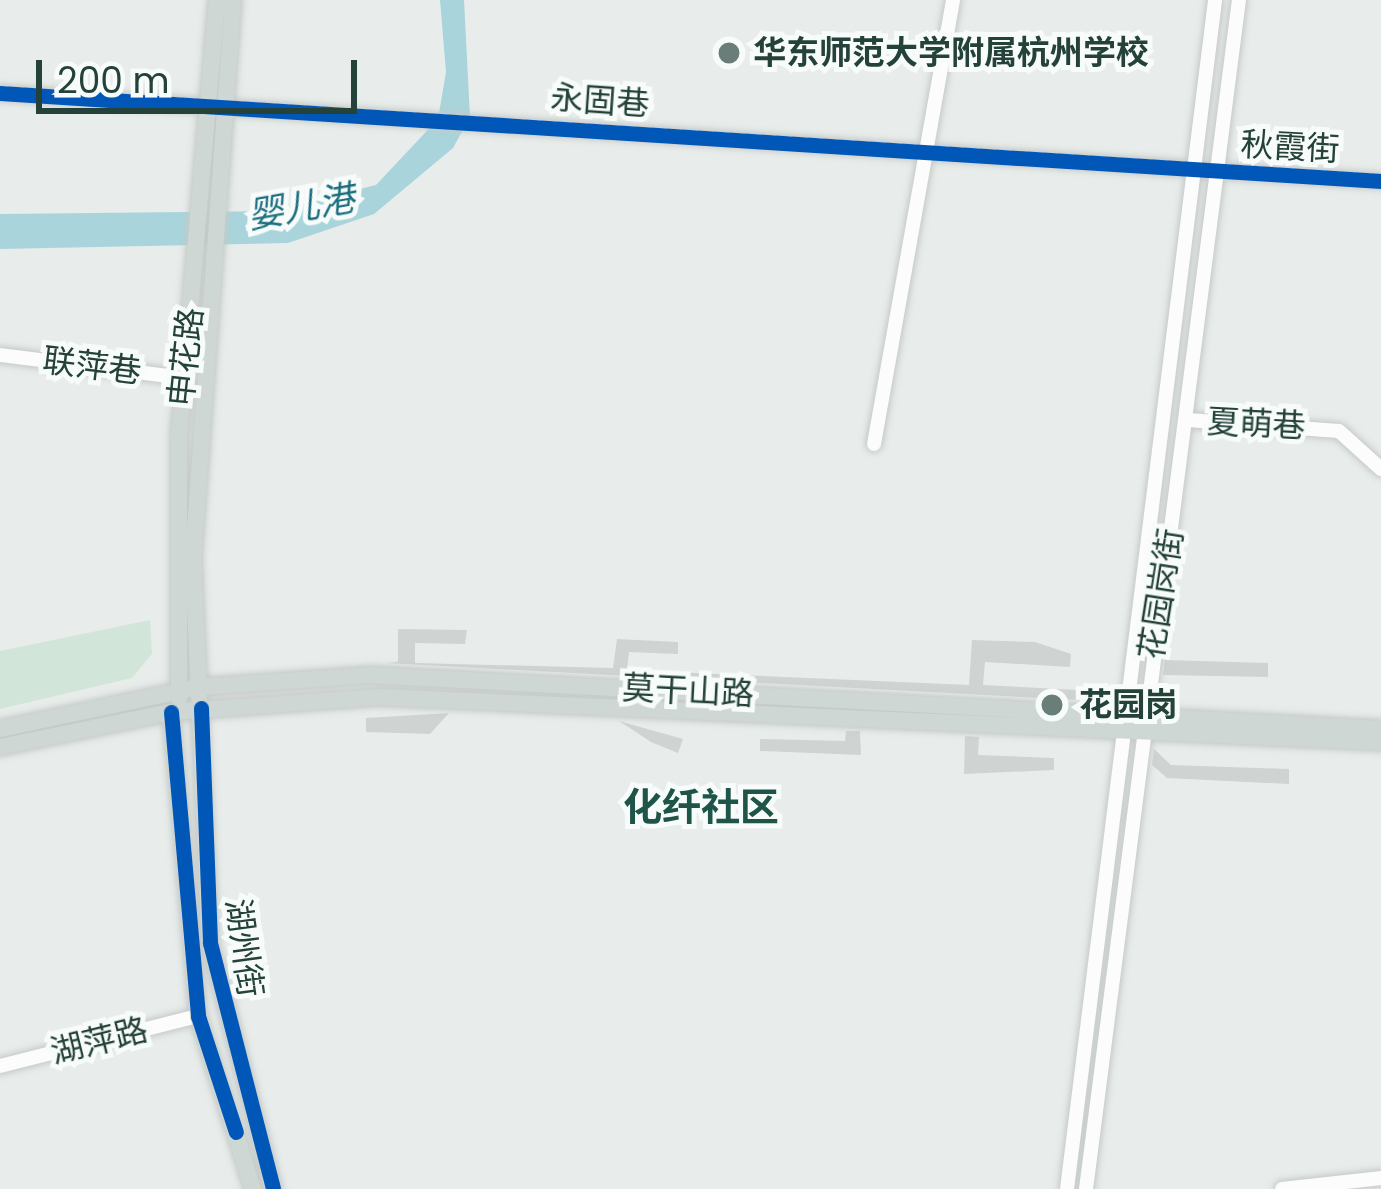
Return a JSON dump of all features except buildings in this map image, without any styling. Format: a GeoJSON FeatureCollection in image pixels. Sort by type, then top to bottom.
{"type":"FeatureCollection","features":[{"type":"Feature","properties":{"kind":"main road","name":"申花路"},"geometry":{"type":"LineString","coordinates":[[216,107],[217,0]]}},
{"type":"Feature","properties":{"kind":"main road","name":"申花路"},"geometry":{"type":"LineString","coordinates":[[192,688],[193,486],[204,258],[216,107],[232,0]]}},
{"type":"Feature","properties":{"kind":"main road","name":"申花路"},"geometry":{"type":"LineString","coordinates":[[201,709],[192,688],[184,378],[204,258]]}},
{"type":"Feature","properties":{"kind":"main road","name":"莫干山路"},"geometry":{"type":"LineString","coordinates":[[0,729],[192,688],[370,675],[1381,742]]}},
{"type":"Feature","properties":{"kind":"main road"},"geometry":{"type":"LineString","coordinates":[[171,712],[192,688]]}},
{"type":"Feature","properties":{"kind":"main road","name":"莫干山路"},"geometry":{"type":"LineString","coordinates":[[0,747],[171,712],[414,698],[1134,724],[1381,728]]}},
{"type":"Feature","properties":{"kind":"main road","name":"湖州街"},"geometry":{"type":"LineString","coordinates":[[201,709],[210,943],[273,1189]]}},
{"type":"Feature","properties":{"kind":"main road","name":"湖州街"},"geometry":{"type":"LineString","coordinates":[[171,712],[180,892],[199,1016],[253,1189]]}},
{"type":"Feature","properties":{"kind":"street"},"geometry":{"type":"LineString","coordinates":[[874,444],[930,154],[953,0]]}},
{"type":"Feature","properties":{"kind":"street","name":"花园岗街"},"geometry":{"type":"LineString","coordinates":[[1086,1189],[1215,0]]}},
{"type":"Feature","properties":{"kind":"street","name":"花园岗街"},"geometry":{"type":"LineString","coordinates":[[1066,1189],[1134,724],[1188,419],[1239,0]]}},
{"type":"Feature","properties":{"kind":"street","name":"永固巷"},"geometry":{"type":"LineString","coordinates":[[0,93],[1196,172]]}},
{"type":"Feature","properties":{"kind":"street","name":"秋霞街"},"geometry":{"type":"LineString","coordinates":[[1196,172],[1381,182]]}},
{"type":"Feature","properties":{"kind":"street","name":"联萍巷"},"geometry":{"type":"LineString","coordinates":[[0,355],[184,378]]}},
{"type":"Feature","properties":{"kind":"street","name":"夏萌巷"},"geometry":{"type":"LineString","coordinates":[[1188,419],[1340,431],[1381,469]]}},
{"type":"Feature","properties":{"kind":"street","name":"湖萍路"},"geometry":{"type":"LineString","coordinates":[[0,1066],[199,1016]]}},
{"type":"Feature","properties":{"kind":"street"},"geometry":{"type":"LineString","coordinates":[[1282,1189],[1381,1178]]}},
{"type":"Feature","properties":{"kind":"green space"},"geometry":{"type":"Polygon","coordinates":[[[150,620],[152,654],[132,678],[0,709],[0,651],[150,620]]]}},
{"type":"Feature","properties":{"kind":"water","name":"婴儿港"},"geometry":{"type":"Polygon","coordinates":[[[440,0],[464,0],[470,117],[453,148],[374,214],[288,243],[0,249],[0,214],[273,211],[376,185],[438,119],[446,72],[440,0]]]}},
{"type":"Feature","properties":{"kind":"cycle path"},"geometry":{"type":"LineString","coordinates":[[0,93],[1381,181]]}},
{"type":"Feature","properties":{"kind":"cycle path"},"geometry":{"type":"LineString","coordinates":[[201,708],[210,943],[273,1189]]}},
{"type":"Feature","properties":{"kind":"cycle path"},"geometry":{"type":"LineString","coordinates":[[171,712],[198,1016],[236,1132]]}},
{"type":"Feature","properties":{"kind":"place","name":"华东师范大学附属杭州学校"},"geometry":{"type":"Point","coordinates":[729,53]}},
{"type":"Feature","properties":{"kind":"place","name":"花园岗"},"geometry":{"type":"Point","coordinates":[1052,705]}},
{"type":"Feature","properties":{"kind":"district","name":"化纤社区"},"geometry":{"type":"Point","coordinates":[701,808]}}]}
